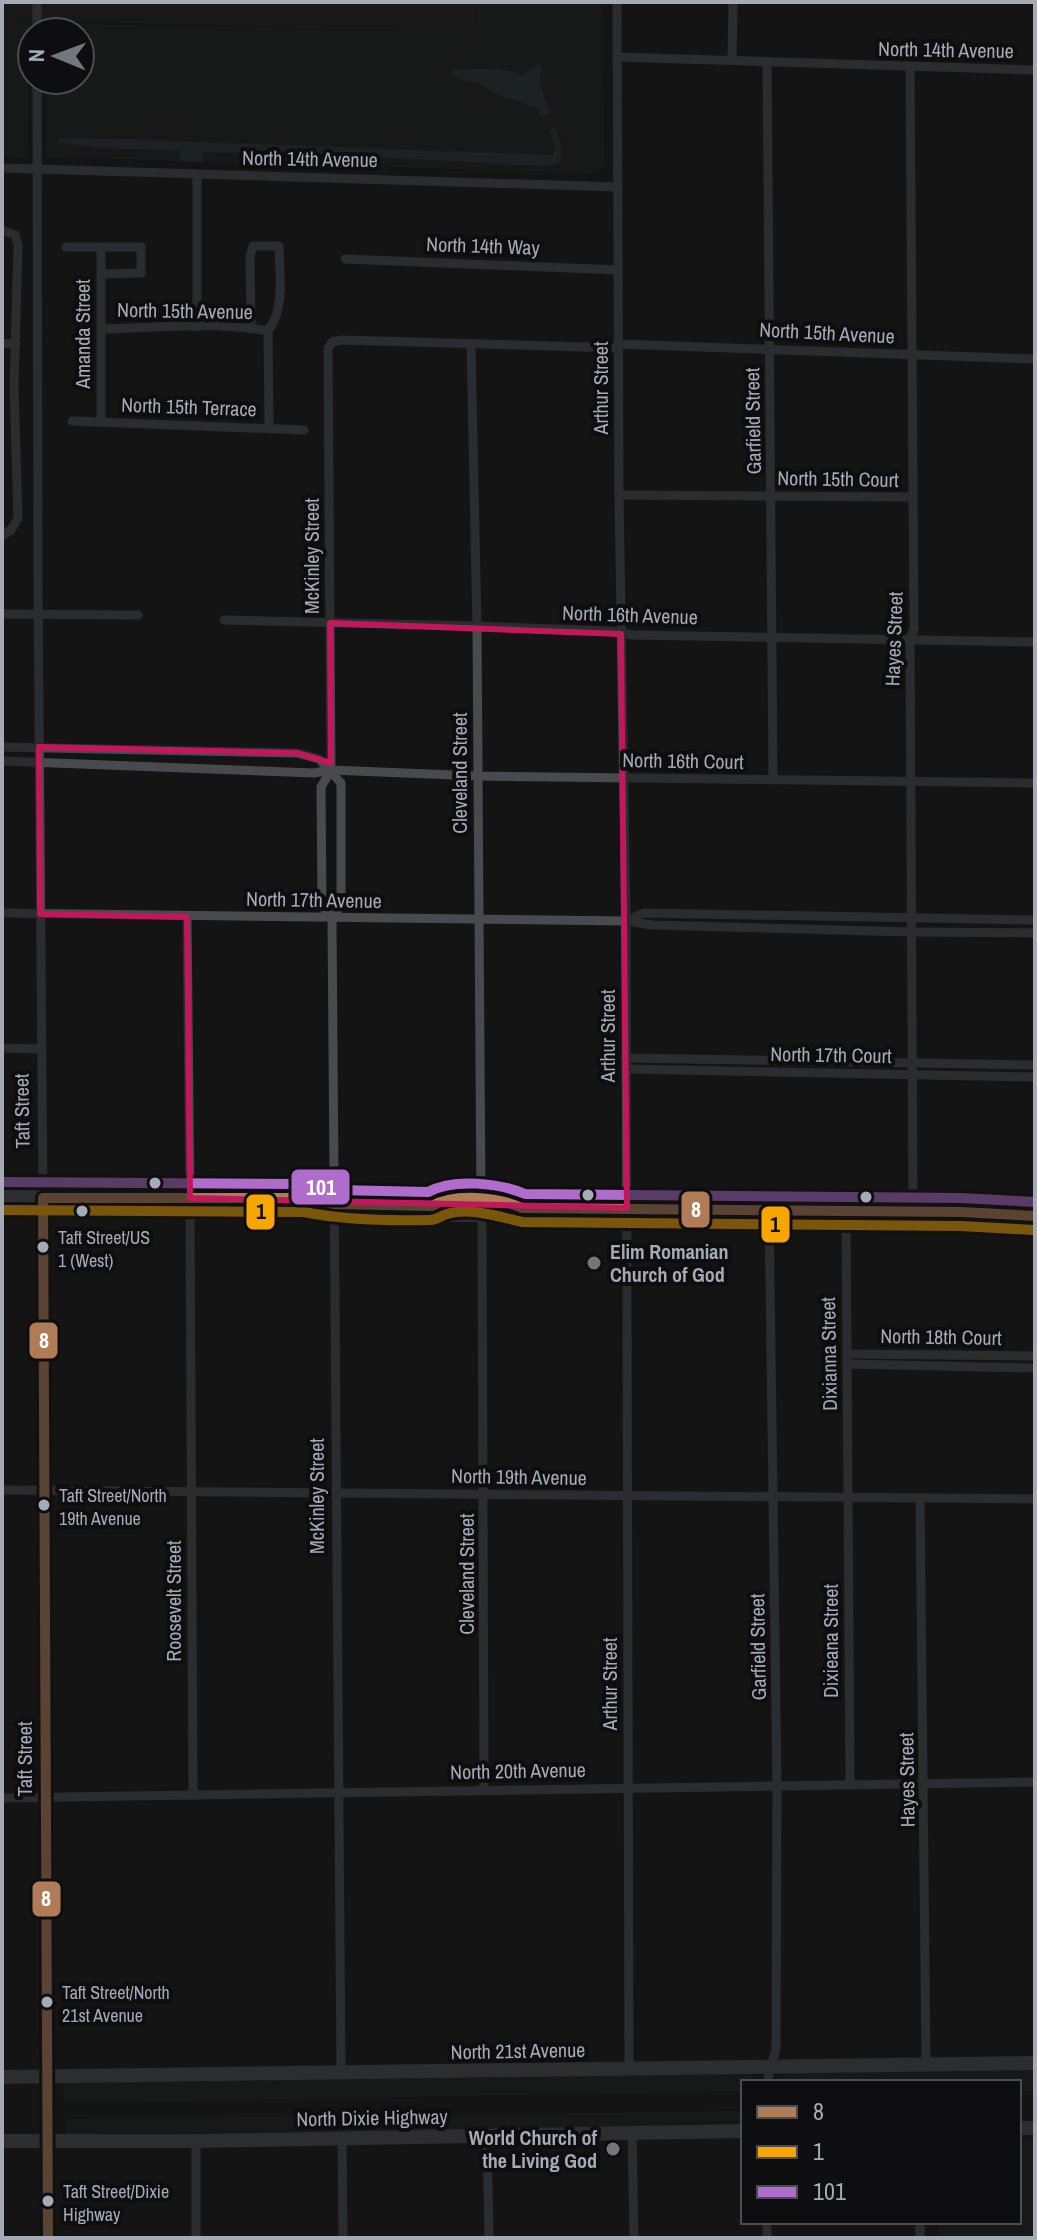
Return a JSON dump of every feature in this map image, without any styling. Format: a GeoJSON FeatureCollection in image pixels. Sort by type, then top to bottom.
{"type":"FeatureCollection","features":[{"type":"Feature","properties":{"kind":"main road"},"geometry":{"type":"LineString","coordinates":[[2,1196],[43,1205],[190,1214],[316,1213],[335,1204]]}},
{"type":"Feature","properties":{"kind":"main road"},"geometry":{"type":"LineString","coordinates":[[2,1211],[43,1205],[190,1198],[305,1198],[335,1204],[432,1206],[443,1215],[481,1208],[514,1215],[522,1208],[627,1208],[913,1211],[1035,1216]]}},
{"type":"Feature","properties":{"kind":"main road","name":"North 21st Avenue"},"geometry":{"type":"LineString","coordinates":[[2,2077],[926,2062],[1035,2063]]}},
{"type":"Feature","properties":{"kind":"main road","name":"North Dixie Highway"},"geometry":{"type":"LineString","coordinates":[[2,2141],[196,2141],[741,2131]]}},
{"type":"Feature","properties":{"kind":"street","name":"Arthur Street"},"geometry":{"type":"LineString","coordinates":[[617,2],[619,495],[626,921],[629,2069]]}},
{"type":"Feature","properties":{"kind":"street"},"geometry":{"type":"LineString","coordinates":[[732,60],[733,2]]}},
{"type":"Feature","properties":{"kind":"street","name":"North 14th Avenue"},"geometry":{"type":"LineString","coordinates":[[617,57],[1035,70]]}},
{"type":"Feature","properties":{"kind":"street","name":"Garfield Street"},"geometry":{"type":"LineString","coordinates":[[767,62],[773,780]]}},
{"type":"Feature","properties":{"kind":"street","name":"Hayes Street"},"geometry":{"type":"LineString","coordinates":[[910,68],[914,629],[910,639],[913,1211]]}},
{"type":"Feature","properties":{"kind":"street","name":"Taft Street"},"geometry":{"type":"LineString","coordinates":[[37,96],[48,2238]]}},
{"type":"Feature","properties":{"kind":"street","name":"North 14th Avenue"},"geometry":{"type":"LineString","coordinates":[[2,168],[618,187]]}},
{"type":"Feature","properties":{"kind":"street"},"geometry":{"type":"LineString","coordinates":[[197,175],[197,327]]}},
{"type":"Feature","properties":{"kind":"street"},"geometry":{"type":"LineString","coordinates":[[2,230],[15,235],[18,245],[14,387],[18,518],[7,533]]}},
{"type":"Feature","properties":{"kind":"street"},"geometry":{"type":"LineString","coordinates":[[251,328],[250,256],[253,246],[279,246],[280,307],[268,331],[269,428]]}},
{"type":"Feature","properties":{"kind":"street"},"geometry":{"type":"LineString","coordinates":[[66,247],[141,247],[141,273],[101,274]]}},
{"type":"Feature","properties":{"kind":"street","name":"Amanda Street"},"geometry":{"type":"LineString","coordinates":[[101,247],[101,422]]}},
{"type":"Feature","properties":{"kind":"street","name":"North 14th Way"},"geometry":{"type":"LineString","coordinates":[[345,259],[618,270]]}},
{"type":"Feature","properties":{"kind":"street","name":"North 15th Avenue"},"geometry":{"type":"LineString","coordinates":[[102,329],[197,327],[268,331]]}},
{"type":"Feature","properties":{"kind":"street","name":"North 15th Avenue"},"geometry":{"type":"LineString","coordinates":[[332,342],[770,348],[1035,359]]}},
{"type":"Feature","properties":{"kind":"street","name":"McKinley Street"},"geometry":{"type":"LineString","coordinates":[[332,342],[328,349],[331,770],[321,787],[322,906],[332,919]]}},
{"type":"Feature","properties":{"kind":"street"},"geometry":{"type":"LineString","coordinates":[[2,343],[16,344]]}},
{"type":"Feature","properties":{"kind":"street","name":"Cleveland Street"},"geometry":{"type":"LineString","coordinates":[[471,345],[477,626],[485,1495],[484,1789]]}},
{"type":"Feature","properties":{"kind":"street","name":"North 15th Terrace"},"geometry":{"type":"LineString","coordinates":[[72,421],[304,430]]}},
{"type":"Feature","properties":{"kind":"street","name":"North 15th Court"},"geometry":{"type":"LineString","coordinates":[[619,495],[913,497]]}},
{"type":"Feature","properties":{"kind":"street"},"geometry":{"type":"LineString","coordinates":[[2,614],[138,615]]}},
{"type":"Feature","properties":{"kind":"street","name":"North 16th Avenue"},"geometry":{"type":"LineString","coordinates":[[224,620],[477,626],[621,634],[1035,642]]}},
{"type":"Feature","properties":{"kind":"street"},"geometry":{"type":"LineString","coordinates":[[2,747],[307,755],[331,741]]}},
{"type":"Feature","properties":{"kind":"street","name":"North 16th Court"},"geometry":{"type":"LineString","coordinates":[[307,755],[319,759],[331,770]]}},
{"type":"Feature","properties":{"kind":"street","name":"North 16th Court"},"geometry":{"type":"LineString","coordinates":[[2,761],[314,773],[331,770],[478,776],[1035,783]]}},
{"type":"Feature","properties":{"kind":"street","name":"McKinley Street"},"geometry":{"type":"LineString","coordinates":[[331,770],[341,783],[341,905],[332,919],[341,2073]]}},
{"type":"Feature","properties":{"kind":"street","name":"North 17th Avenue"},"geometry":{"type":"LineString","coordinates":[[2,913],[626,921],[652,925],[1035,933]]}},
{"type":"Feature","properties":{"kind":"street","name":"North 17th Avenue"},"geometry":{"type":"LineString","coordinates":[[626,921],[644,913],[1035,920]]}},
{"type":"Feature","properties":{"kind":"street"},"geometry":{"type":"LineString","coordinates":[[187,917],[190,1198]]}},
{"type":"Feature","properties":{"kind":"street"},"geometry":{"type":"LineString","coordinates":[[2,1048],[41,1049]]}},
{"type":"Feature","properties":{"kind":"street","name":"North 17th Court"},"geometry":{"type":"LineString","coordinates":[[626,1058],[1035,1077]]}},
{"type":"Feature","properties":{"kind":"street","name":"North 17th Court"},"geometry":{"type":"LineString","coordinates":[[626,1069],[912,1069],[1035,1065]]}},
{"type":"Feature","properties":{"kind":"street","name":"Garfield Street"},"geometry":{"type":"LineString","coordinates":[[768,2080],[776,2049],[777,1785],[769,1209]]}},
{"type":"Feature","properties":{"kind":"street","name":"Dixianna Street"},"geometry":{"type":"LineString","coordinates":[[846,1211],[848,1498]]}},
{"type":"Feature","properties":{"kind":"street","name":"Roosevelt Street"},"geometry":{"type":"LineString","coordinates":[[190,1214],[193,1795]]}},
{"type":"Feature","properties":{"kind":"street","name":"North 18th Court"},"geometry":{"type":"LineString","coordinates":[[847,1359],[1035,1356]]}},
{"type":"Feature","properties":{"kind":"street","name":"North 18th Court"},"geometry":{"type":"LineString","coordinates":[[847,1359],[1035,1368]]}},
{"type":"Feature","properties":{"kind":"street","name":"North 19th Avenue"},"geometry":{"type":"LineString","coordinates":[[2,1490],[1035,1499]]}},
{"type":"Feature","properties":{"kind":"street","name":"Dixieana Street"},"geometry":{"type":"LineString","coordinates":[[848,1498],[850,1784]]}},
{"type":"Feature","properties":{"kind":"street","name":"Hayes Street"},"geometry":{"type":"LineString","coordinates":[[920,1498],[926,2062]]}},
{"type":"Feature","properties":{"kind":"street","name":"North 20th Avenue"},"geometry":{"type":"LineString","coordinates":[[2,1798],[1035,1782]]}},
{"type":"Feature","properties":{"kind":"street"},"geometry":{"type":"LineString","coordinates":[[632,2131],[634,2238]]}},
{"type":"Feature","properties":{"kind":"street"},"geometry":{"type":"LineString","coordinates":[[487,2136],[489,2238]]}},
{"type":"Feature","properties":{"kind":"street"},"geometry":{"type":"LineString","coordinates":[[342,2138],[343,2238]]}},
{"type":"Feature","properties":{"kind":"street"},"geometry":{"type":"LineString","coordinates":[[196,2141],[196,2238]]}},
{"type":"Feature","properties":{"kind":"highlighted area"},"geometry":{"type":"Polygon","coordinates":[[[330,623],[621,634],[627,1208],[190,1198],[187,917],[40,914],[39,747],[297,753],[331,763],[330,623]]]}},
{"type":"Feature","properties":{"kind":"shaded area"},"geometry":{"type":"Polygon","coordinates":[[[2,2],[475,2],[476,33],[96,22],[96,16],[16,16],[16,20],[2,31],[2,2]]]}},
{"type":"Feature","properties":{"kind":"shaded area"},"geometry":{"type":"Polygon","coordinates":[[[475,2],[602,2],[604,165],[592,173],[46,157],[46,96],[96,96],[96,24],[476,33],[475,2]]]}},
{"type":"Feature","properties":{"kind":"shaded area"},"geometry":{"type":"Polygon","coordinates":[[[16,20],[16,96],[28,96],[27,157],[2,156],[2,31],[16,20]]]}},
{"type":"Feature","properties":{"kind":"shaded area"},"geometry":{"type":"Polygon","coordinates":[[[541,65],[540,84],[550,114],[540,116],[537,108],[496,94],[478,83],[460,80],[450,73],[454,69],[490,69],[522,76],[541,65]]]}},
{"type":"Feature","properties":{"kind":"shaded area"},"geometry":{"type":"Polygon","coordinates":[[[556,127],[562,148],[561,162],[545,166],[357,156],[340,159],[318,154],[203,152],[202,162],[180,161],[180,151],[92,147],[58,142],[58,139],[67,138],[118,139],[553,155],[555,146],[549,130],[556,127]]]}},
{"type":"Feature","properties":{"kind":"shaded area"},"geometry":{"type":"Polygon","coordinates":[[[1035,2070],[1035,2091],[1021,2091],[1021,2080],[780,2080],[791,2073],[1035,2070]]]}},
{"type":"Feature","properties":{"kind":"shaded area"},"geometry":{"type":"Polygon","coordinates":[[[749,2074],[756,2080],[741,2080],[741,2091],[64,2103],[63,2083],[749,2074]]]}},
{"type":"Feature","properties":{"kind":"shaded area"},"geometry":{"type":"Polygon","coordinates":[[[741,2111],[741,2121],[643,2127],[66,2134],[67,2119],[741,2111]]]}},
{"type":"Feature","properties":{"kind":"shaded area"},"geometry":{"type":"Polygon","coordinates":[[[1021,2140],[1035,2140],[1035,2238],[939,2238],[939,2224],[1021,2224],[1021,2140]]]}},
{"type":"Feature","properties":{"kind":"transit line","name":"101"},"geometry":{"type":"LineString","coordinates":[[2,1182],[305,1184],[337,1190],[428,1192],[450,1185],[476,1184],[503,1187],[525,1194],[961,1198],[1035,1202]]}},
{"type":"Feature","properties":{"kind":"transit line","name":"8"},"geometry":{"type":"LineString","coordinates":[[48,2238],[43,1198],[305,1198],[335,1204],[432,1206],[452,1199],[477,1198],[522,1208],[961,1212],[1035,1216]]}},
{"type":"Feature","properties":{"kind":"transit line","name":"1"},"geometry":{"type":"LineString","coordinates":[[2,1210],[304,1212],[398,1220],[432,1220],[465,1212],[522,1222],[961,1226],[1034,1230]]}},
{"type":"Feature","properties":{"kind":"place","name":"Taft Street/US 1 (West)"},"geometry":{"type":"Point","coordinates":[43,1247]}},
{"type":"Feature","properties":{"kind":"place","name":"Elim Romanian Church of God"},"geometry":{"type":"Point","coordinates":[594,1263]}},
{"type":"Feature","properties":{"kind":"place","name":"Taft Street/North 19th Avenue"},"geometry":{"type":"Point","coordinates":[44,1505]}},
{"type":"Feature","properties":{"kind":"place","name":"Taft Street/North 21st Avenue"},"geometry":{"type":"Point","coordinates":[47,2002]}},
{"type":"Feature","properties":{"kind":"place","name":"World Church of the Living God"},"geometry":{"type":"Point","coordinates":[613,2149]}},
{"type":"Feature","properties":{"kind":"place","name":"Taft Street/Dixie Highway"},"geometry":{"type":"Point","coordinates":[48,2201]}}]}
